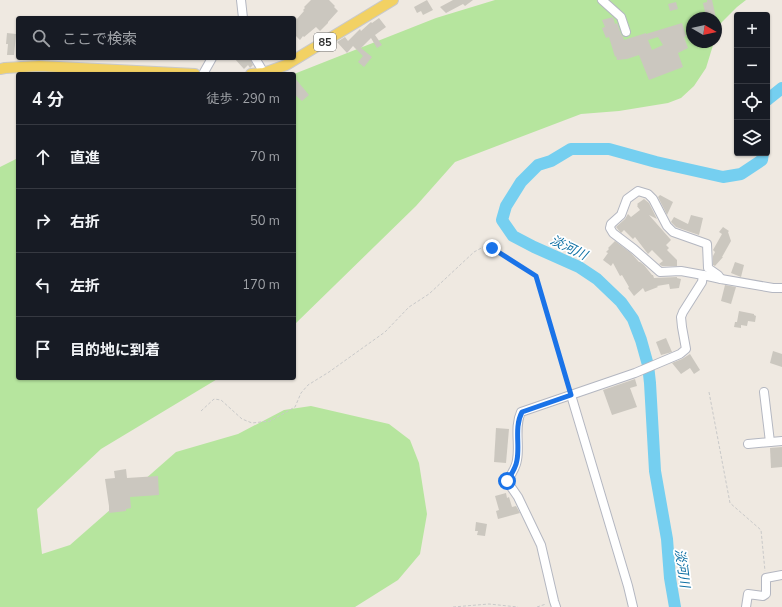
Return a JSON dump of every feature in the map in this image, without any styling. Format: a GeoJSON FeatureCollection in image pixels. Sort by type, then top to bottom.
{"type":"FeatureCollection","features":[{"type":"Feature","properties":{"kind":"main road","name":"85"},"geometry":{"type":"LineString","coordinates":[[296,59],[394,0]]}},
{"type":"Feature","properties":{"kind":"main road","name":"85"},"geometry":{"type":"LineString","coordinates":[[267,72],[286,65],[294,60]]}},
{"type":"Feature","properties":{"kind":"main road"},"geometry":{"type":"LineString","coordinates":[[2,66],[39,66],[155,72]]}},
{"type":"Feature","properties":{"kind":"street"},"geometry":{"type":"LineString","coordinates":[[241,0],[243,16]]}},
{"type":"Feature","properties":{"kind":"street"},"geometry":{"type":"LineString","coordinates":[[602,0],[621,17],[626,32]]}},
{"type":"Feature","properties":{"kind":"street"},"geometry":{"type":"LineString","coordinates":[[204,72],[211,60]]}},
{"type":"Feature","properties":{"kind":"street"},"geometry":{"type":"LineString","coordinates":[[256,60],[263,72]]}},
{"type":"Feature","properties":{"kind":"street"},"geometry":{"type":"LineString","coordinates":[[721,280],[718,275],[708,268],[707,244],[673,232],[667,226],[653,199],[648,194],[638,191],[626,199],[620,214],[611,224],[610,228],[613,233],[660,272],[681,271],[721,280],[772,288],[782,288]]}},
{"type":"Feature","properties":{"kind":"street"},"geometry":{"type":"LineString","coordinates":[[555,604],[541,545],[518,497],[507,481],[514,470],[517,461],[519,417],[522,412],[635,373],[680,354],[686,349],[681,317],[702,282],[703,275]]}},
{"type":"Feature","properties":{"kind":"street"},"geometry":{"type":"LineString","coordinates":[[764,392],[770,442]]}},
{"type":"Feature","properties":{"kind":"street"},"geometry":{"type":"LineString","coordinates":[[571,395],[633,607]]}},
{"type":"Feature","properties":{"kind":"street"},"geometry":{"type":"LineString","coordinates":[[748,444],[782,440]]}},
{"type":"Feature","properties":{"kind":"street"},"geometry":{"type":"LineString","coordinates":[[746,607],[748,594],[763,596],[766,594],[766,578],[782,575]]}},
{"type":"Feature","properties":{"kind":"path"},"geometry":{"type":"LineString","coordinates":[[201,411],[214,399],[221,400],[242,419],[252,423],[270,421],[294,407],[301,393],[308,385],[385,332],[409,307],[429,294],[474,252],[485,246],[489,246],[536,276],[571,395]]}},
{"type":"Feature","properties":{"kind":"path"},"geometry":{"type":"LineString","coordinates":[[709,392],[730,503],[761,530],[766,578]]}},
{"type":"Feature","properties":{"kind":"path"},"geometry":{"type":"LineString","coordinates":[[453,607],[489,604],[518,607]]}},
{"type":"Feature","properties":{"kind":"path"},"geometry":{"type":"LineString","coordinates":[[537,607],[555,604]]}},
{"type":"Feature","properties":{"kind":"green space"},"geometry":{"type":"Polygon","coordinates":[[[495,0],[746,0],[722,22],[722,12],[686,12],[686,48],[712,48],[706,68],[694,86],[681,98],[668,103],[619,111],[581,114],[455,162],[416,206],[296,323],[296,73],[436,18],[495,0]]]}},
{"type":"Feature","properties":{"kind":"green space"},"geometry":{"type":"Polygon","coordinates":[[[16,159],[16,380],[216,380],[101,449],[37,509],[42,554],[70,545],[176,452],[238,434],[284,410],[311,406],[389,424],[410,440],[419,463],[427,514],[420,554],[398,580],[355,607],[0,607],[0,167],[16,159]]]}},
{"type":"Feature","properties":{"kind":"building"},"geometry":{"type":"Polygon","coordinates":[[[311,0],[329,0],[338,11],[320,31],[316,27],[304,37],[303,36],[300,40],[296,36],[296,18],[297,19],[304,11],[304,7],[311,0]]]}},
{"type":"Feature","properties":{"kind":"building"},"geometry":{"type":"Polygon","coordinates":[[[427,0],[433,10],[423,15],[421,11],[417,13],[414,7],[427,0]]]}},
{"type":"Feature","properties":{"kind":"building"},"geometry":{"type":"Polygon","coordinates":[[[453,0],[473,0],[465,6],[463,4],[446,13],[440,7],[453,0]]]}},
{"type":"Feature","properties":{"kind":"building"},"geometry":{"type":"Polygon","coordinates":[[[707,0],[712,0],[715,12],[705,12],[703,3],[707,2],[707,0]]]}},
{"type":"Feature","properties":{"kind":"building"},"geometry":{"type":"Polygon","coordinates":[[[676,2],[678,9],[670,11],[668,4],[676,2]]]}},
{"type":"Feature","properties":{"kind":"building"},"geometry":{"type":"Polygon","coordinates":[[[613,17],[615,24],[617,23],[624,40],[682,23],[686,36],[684,37],[686,48],[688,48],[678,53],[683,67],[649,80],[639,55],[627,59],[617,60],[609,37],[606,38],[602,28],[605,27],[602,20],[613,17]],[[658,37],[648,40],[652,50],[663,45],[658,37]]]}},
{"type":"Feature","properties":{"kind":"building"},"geometry":{"type":"Polygon","coordinates":[[[379,18],[386,27],[375,35],[382,45],[377,48],[371,38],[361,48],[372,57],[364,67],[358,62],[363,56],[353,46],[347,53],[337,42],[345,37],[348,41],[360,29],[361,31],[371,22],[372,23],[379,18]]]}},
{"type":"Feature","properties":{"kind":"building"},"geometry":{"type":"Polygon","coordinates":[[[7,33],[16,34],[14,55],[7,55],[7,33]]]}},
{"type":"Feature","properties":{"kind":"building"},"geometry":{"type":"Polygon","coordinates":[[[236,60],[251,60],[253,65],[250,68],[248,65],[244,69],[236,60]]]}},
{"type":"Feature","properties":{"kind":"building"},"geometry":{"type":"Polygon","coordinates":[[[296,79],[309,95],[302,101],[296,96],[296,79]]]}},
{"type":"Feature","properties":{"kind":"building"},"geometry":{"type":"Polygon","coordinates":[[[660,195],[673,202],[667,215],[658,197],[660,195]]]}},
{"type":"Feature","properties":{"kind":"building"},"geometry":{"type":"Polygon","coordinates":[[[644,199],[649,203],[657,219],[649,215],[671,240],[666,245],[669,248],[667,250],[677,260],[677,266],[662,266],[659,264],[663,261],[652,250],[648,254],[635,237],[633,239],[624,230],[621,233],[616,227],[628,214],[631,217],[640,210],[637,204],[644,199]]]}},
{"type":"Feature","properties":{"kind":"building"},"geometry":{"type":"Polygon","coordinates":[[[691,215],[703,218],[699,235],[676,227],[671,222],[674,217],[688,224],[691,215]]]}},
{"type":"Feature","properties":{"kind":"building"},"geometry":{"type":"Polygon","coordinates":[[[723,227],[729,231],[731,241],[723,257],[715,266],[713,265],[713,256],[715,252],[713,250],[722,234],[719,232],[723,227]]]}},
{"type":"Feature","properties":{"kind":"building"},"geometry":{"type":"Polygon","coordinates":[[[615,241],[644,265],[654,278],[677,277],[681,279],[679,288],[670,289],[669,284],[657,286],[658,287],[645,292],[643,288],[634,296],[613,263],[611,266],[603,260],[608,253],[606,252],[609,249],[608,248],[615,241]]]}},
{"type":"Feature","properties":{"kind":"building"},"geometry":{"type":"Polygon","coordinates":[[[735,262],[744,265],[741,277],[731,273],[735,262]]]}},
{"type":"Feature","properties":{"kind":"building"},"geometry":{"type":"Polygon","coordinates":[[[725,285],[736,287],[731,304],[721,301],[725,285]]]}},
{"type":"Feature","properties":{"kind":"building"},"geometry":{"type":"Polygon","coordinates":[[[739,311],[754,314],[756,316],[755,322],[748,321],[747,326],[741,325],[741,328],[734,327],[735,322],[737,322],[739,311]]]}},
{"type":"Feature","properties":{"kind":"building"},"geometry":{"type":"Polygon","coordinates":[[[666,338],[672,352],[661,355],[656,342],[666,338]]]}},
{"type":"Feature","properties":{"kind":"building"},"geometry":{"type":"Polygon","coordinates":[[[773,351],[782,354],[782,367],[770,363],[773,351]]]}},
{"type":"Feature","properties":{"kind":"building"},"geometry":{"type":"Polygon","coordinates":[[[690,354],[700,370],[694,374],[690,368],[681,374],[672,363],[690,354]]]}},
{"type":"Feature","properties":{"kind":"building"},"geometry":{"type":"Polygon","coordinates":[[[635,379],[637,386],[630,388],[637,407],[612,415],[603,390],[635,379]]]}},
{"type":"Feature","properties":{"kind":"building"},"geometry":{"type":"Polygon","coordinates":[[[496,428],[509,429],[506,463],[494,462],[496,428]]]}},
{"type":"Feature","properties":{"kind":"building"},"geometry":{"type":"Polygon","coordinates":[[[782,447],[782,467],[771,468],[770,448],[782,447]]]}},
{"type":"Feature","properties":{"kind":"building"},"geometry":{"type":"Polygon","coordinates":[[[126,469],[127,478],[158,476],[159,495],[130,497],[131,508],[126,509],[126,511],[109,513],[105,479],[115,478],[114,471],[126,469]]]}},
{"type":"Feature","properties":{"kind":"building"},"geometry":{"type":"Polygon","coordinates":[[[506,493],[512,507],[516,506],[520,513],[498,519],[496,511],[499,510],[495,496],[506,493]]]}},
{"type":"Feature","properties":{"kind":"building"},"geometry":{"type":"Polygon","coordinates":[[[476,522],[487,524],[485,536],[477,535],[478,531],[475,531],[476,522]]]}},
{"type":"Feature","properties":{"kind":"waterway","name":"淡河川"},"geometry":{"type":"LineString","coordinates":[[770,98],[782,88]]}},
{"type":"Feature","properties":{"kind":"waterway","name":"淡河川"},"geometry":{"type":"LineString","coordinates":[[675,607],[670,578],[667,539],[655,471],[648,365],[633,319],[621,302],[597,279],[579,267],[513,236],[502,220],[506,206],[521,182],[538,165],[551,161],[571,149],[609,149],[656,162],[723,177],[741,174],[762,160],[763,156]]}},
{"type":"Feature","properties":{"kind":"route"},"geometry":{"type":"LineString","coordinates":[[492,248],[536,276],[571,395],[522,412],[518,423],[517,461],[514,470],[507,481]]}}]}
